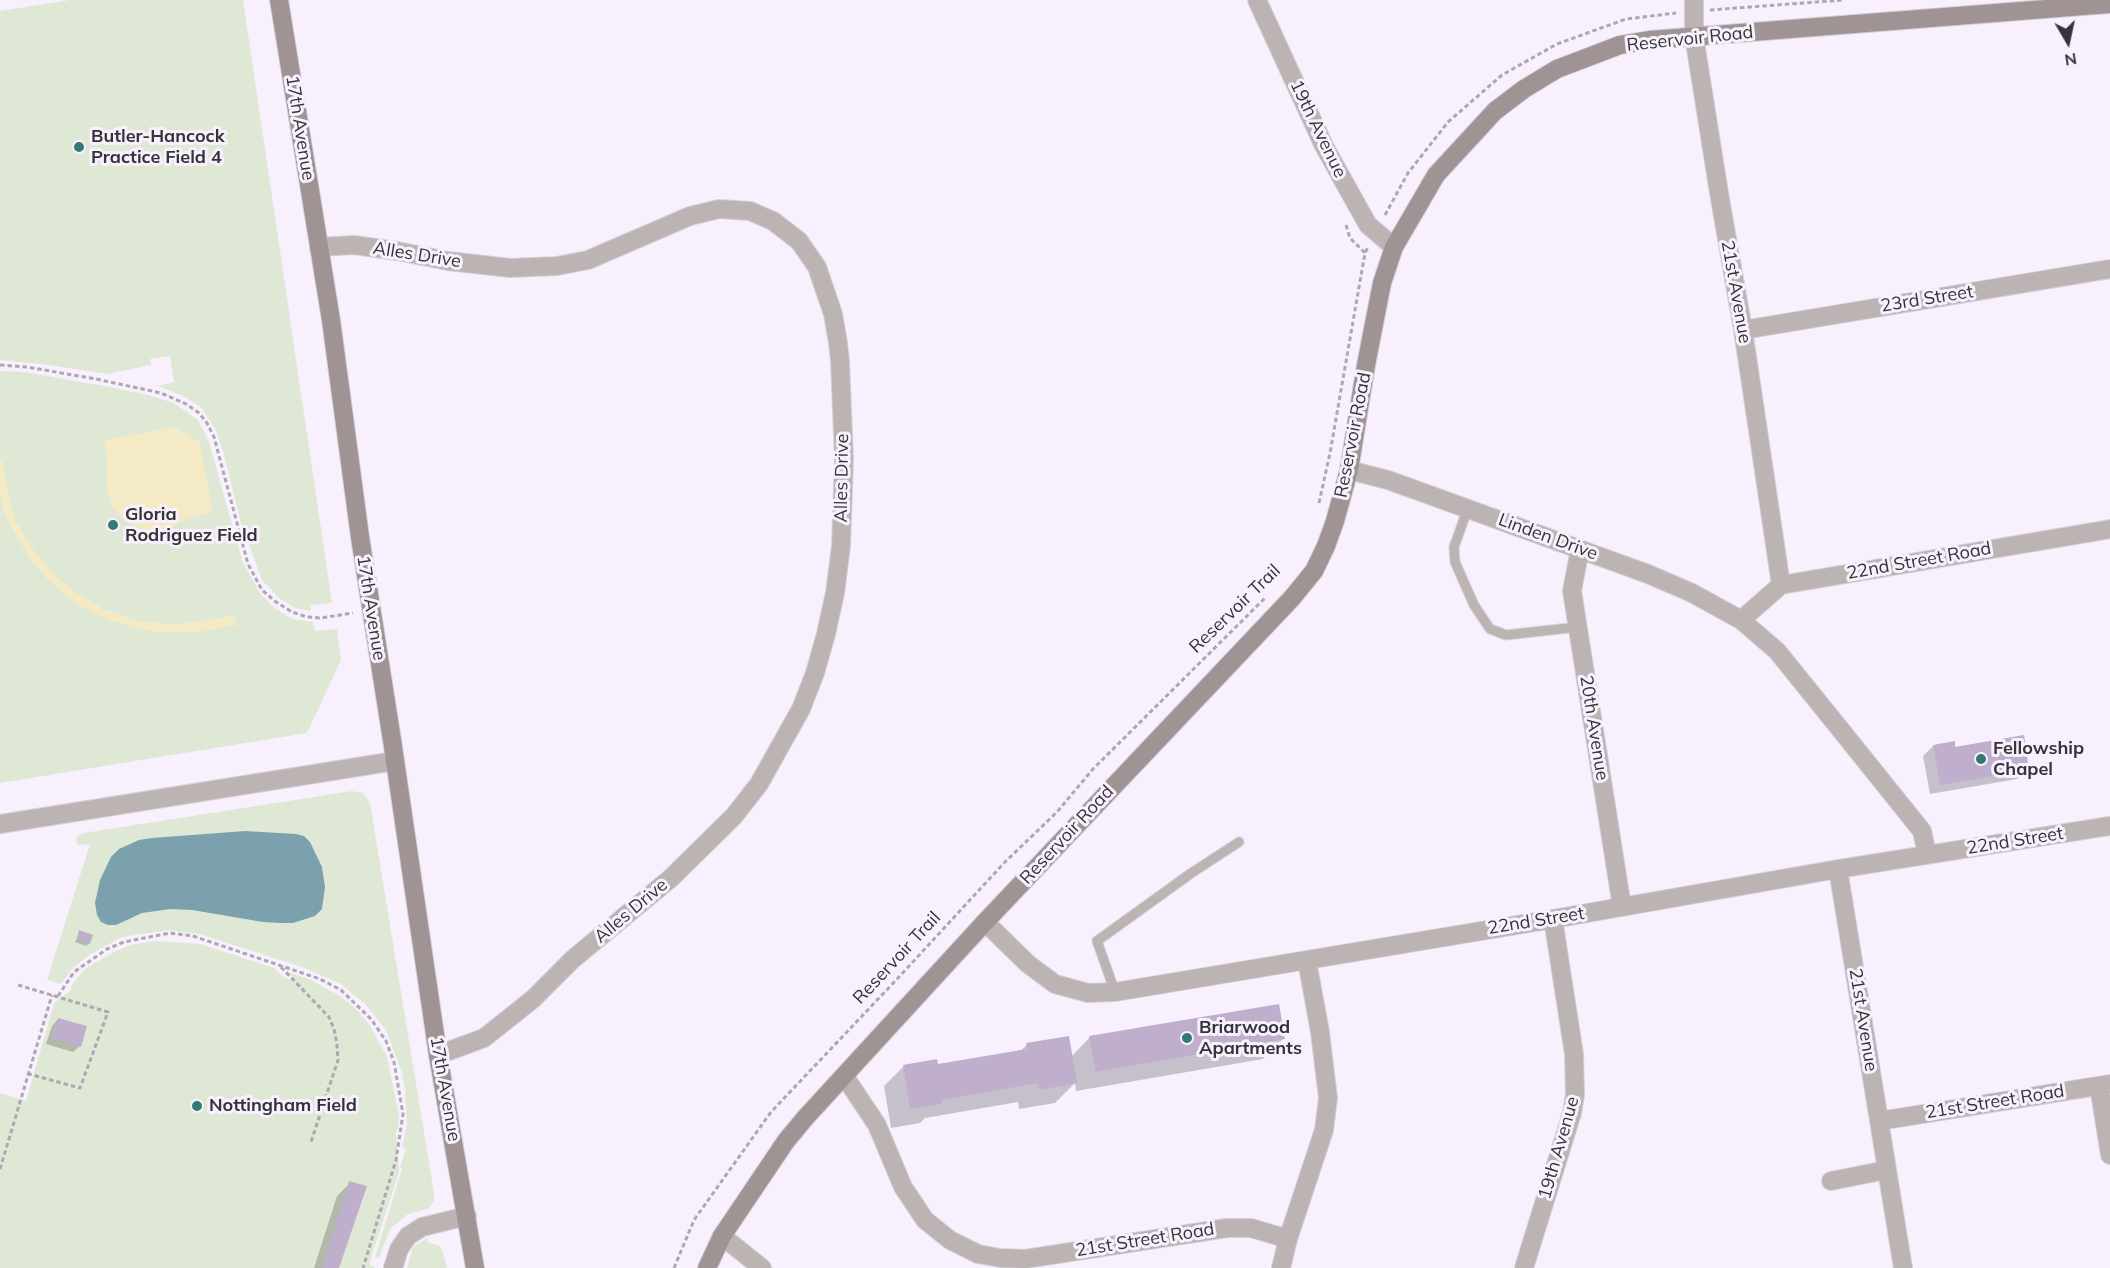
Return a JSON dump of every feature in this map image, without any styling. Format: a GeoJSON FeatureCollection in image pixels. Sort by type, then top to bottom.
{"type":"FeatureCollection","features":[{"type":"Feature","properties":{"kind":"street","name":"17th Avenue"},"geometry":{"type":"LineString","coordinates":[[279,0],[331,320],[370,610],[395,761],[438,1055],[476,1268]]}},
{"type":"Feature","properties":{"kind":"street","name":"19th Avenue"},"geometry":{"type":"LineString","coordinates":[[1257,0],[1324,146],[1368,225],[1394,247]]}},
{"type":"Feature","properties":{"kind":"street","name":"Reservoir Road"},"geometry":{"type":"LineString","coordinates":[[707,1268],[722,1236],[786,1141],[985,922],[1292,598],[1314,571],[1335,521],[1349,470],[1382,282],[1394,247],[1436,175],[1495,111],[1524,89],[1557,69],[1620,45],[1694,36],[2110,4]]}},
{"type":"Feature","properties":{"kind":"street","name":"21st Avenue"},"geometry":{"type":"LineString","coordinates":[[1694,5],[1694,36],[1743,330],[1781,585]]}},
{"type":"Feature","properties":{"kind":"street","name":"Alles Drive"},"geometry":{"type":"LineString","coordinates":[[319,247],[354,245],[448,261],[510,268],[557,266],[588,260],[690,216],[719,209],[750,211],[773,220],[799,241],[818,267],[833,314],[840,361],[844,459],[841,546],[835,593],[815,674],[801,709],[759,784],[734,816],[671,878],[573,959],[532,999],[484,1038],[438,1055]]}},
{"type":"Feature","properties":{"kind":"street","name":"23rd Street"},"geometry":{"type":"LineString","coordinates":[[1743,330],[2110,268]]}},
{"type":"Feature","properties":{"kind":"street","name":"Linden Drive"},"geometry":{"type":"LineString","coordinates":[[1349,470],[1388,480],[1648,574],[1681,588],[1741,620]]}},
{"type":"Feature","properties":{"kind":"street","name":"22nd Street Road"},"geometry":{"type":"LineString","coordinates":[[1781,585],[2110,529]]}},
{"type":"Feature","properties":{"kind":"street","name":"20th Avenue"},"geometry":{"type":"LineString","coordinates":[[1580,549],[1572,591],[1622,907]]}},
{"type":"Feature","properties":{"kind":"street"},"geometry":{"type":"LineString","coordinates":[[1781,585],[1741,620],[1777,651],[1922,831],[1928,854]]}},
{"type":"Feature","properties":{"kind":"street"},"geometry":{"type":"LineString","coordinates":[[0,824],[395,761]]}},
{"type":"Feature","properties":{"kind":"street","name":"22nd Street"},"geometry":{"type":"LineString","coordinates":[[985,922],[1028,964],[1055,984],[1088,993],[1115,992],[1838,869],[2110,826]]}},
{"type":"Feature","properties":{"kind":"street","name":"21st Avenue"},"geometry":{"type":"LineString","coordinates":[[1838,869],[1903,1268]]}},
{"type":"Feature","properties":{"kind":"street","name":"19th Avenue"},"geometry":{"type":"LineString","coordinates":[[1524,1268],[1572,1113],[1575,1095],[1574,1054],[1553,919]]}},
{"type":"Feature","properties":{"kind":"street"},"geometry":{"type":"LineString","coordinates":[[1281,1268],[1288,1239],[1324,1130],[1328,1098],[1320,1032],[1307,961]]}},
{"type":"Feature","properties":{"kind":"street","name":"21st Street Road"},"geometry":{"type":"LineString","coordinates":[[845,1077],[877,1125],[903,1187],[924,1220],[950,1240],[978,1254],[1024,1259],[1227,1227],[1251,1228],[1288,1239]]}},
{"type":"Feature","properties":{"kind":"street"},"geometry":{"type":"LineString","coordinates":[[2105,1085],[2110,1155]]}},
{"type":"Feature","properties":{"kind":"street","name":"21st Street Road"},"geometry":{"type":"LineString","coordinates":[[1879,1121],[2105,1085]]}},
{"type":"Feature","properties":{"kind":"street"},"geometry":{"type":"LineString","coordinates":[[1831,1181],[1887,1170]]}},
{"type":"Feature","properties":{"kind":"street"},"geometry":{"type":"LineString","coordinates":[[393,1268],[399,1249],[408,1236],[422,1227],[466,1216]]}},
{"type":"Feature","properties":{"kind":"street"},"geometry":{"type":"LineString","coordinates":[[722,1236],[762,1268]]}},
{"type":"Feature","properties":{"kind":"lane"},"geometry":{"type":"LineString","coordinates":[[1468,508],[1455,547],[1455,562],[1474,605],[1490,629],[1506,635],[1578,627]]}},
{"type":"Feature","properties":{"kind":"lane"},"geometry":{"type":"LineString","coordinates":[[1115,992],[1097,942],[1190,874],[1239,842]]}},
{"type":"Feature","properties":{"kind":"path"},"geometry":{"type":"LineString","coordinates":[[1319,505],[1365,253],[1408,173],[1448,122],[1502,75],[1557,44],[1626,19],[1694,5],[1843,0]]}},
{"type":"Feature","properties":{"kind":"path"},"geometry":{"type":"LineString","coordinates":[[0,365],[27,367],[161,393],[199,412],[214,437],[248,564],[262,590],[276,603],[307,617],[321,618],[370,610]]}},
{"type":"Feature","properties":{"kind":"path","name":"Reservoir Trail"},"geometry":{"type":"LineString","coordinates":[[674,1268],[694,1220],[771,1112],[1004,862],[1057,812],[1093,769],[1268,595]]}},
{"type":"Feature","properties":{"kind":"path"},"geometry":{"type":"LineString","coordinates":[[58,996],[74,972],[106,949],[124,942],[170,933],[193,936],[320,979],[341,990],[371,1019],[386,1041],[394,1062],[403,1114],[396,1160],[363,1268]]}},
{"type":"Feature","properties":{"kind":"path"},"geometry":{"type":"LineString","coordinates":[[280,966],[285,974],[328,1017],[334,1029],[337,1045],[338,1060],[311,1142]]}},
{"type":"Feature","properties":{"kind":"path"},"geometry":{"type":"LineString","coordinates":[[18,985],[108,1012],[80,1088],[29,1074]]}},
{"type":"Feature","properties":{"kind":"path"},"geometry":{"type":"LineString","coordinates":[[0,1169],[52,995]]}},
{"type":"Feature","properties":{"kind":"green space"},"geometry":{"type":"Polygon","coordinates":[[[70,0],[243,0],[332,603],[310,605],[311,611],[295,608],[279,598],[262,580],[241,523],[223,451],[215,429],[201,407],[185,397],[158,386],[174,382],[170,356],[150,359],[151,365],[108,374],[0,360],[0,11],[70,0]]]}},
{"type":"Feature","properties":{"kind":"green space"},"geometry":{"type":"Polygon","coordinates":[[[0,371],[24,372],[148,395],[174,403],[198,420],[209,442],[242,560],[259,592],[272,606],[292,619],[313,622],[315,631],[337,629],[341,660],[307,733],[0,783],[0,371]]]}},
{"type":"Feature","properties":{"kind":"green space"},"geometry":{"type":"Polygon","coordinates":[[[352,791],[363,793],[370,803],[434,1193],[434,1201],[428,1209],[408,1214],[390,1229],[379,1258],[375,1257],[406,1149],[402,1146],[407,1126],[405,1091],[402,1073],[386,1030],[366,1005],[341,984],[302,967],[199,934],[170,930],[122,937],[89,955],[73,968],[61,984],[47,980],[90,844],[77,845],[76,837],[84,833],[352,791]]]}},
{"type":"Feature","properties":{"kind":"green space","name":"Nottingham Field"},"geometry":{"type":"Polygon","coordinates":[[[154,941],[200,944],[274,968],[283,977],[296,982],[288,972],[311,980],[340,996],[369,1024],[387,1057],[399,1115],[396,1132],[399,1172],[369,1264],[376,1268],[0,1268],[0,1093],[26,1101],[54,1003],[72,989],[70,988],[86,968],[130,945],[154,941]]]}},
{"type":"Feature","properties":{"kind":"green space"},"geometry":{"type":"Polygon","coordinates":[[[427,1238],[428,1243],[438,1245],[442,1249],[447,1268],[407,1268],[413,1247],[427,1238]]]}},
{"type":"Feature","properties":{"kind":"sand"},"geometry":{"type":"Polygon","coordinates":[[[174,427],[199,441],[213,512],[190,518],[157,532],[143,530],[126,521],[112,507],[107,491],[107,458],[104,440],[174,427]]]}},
{"type":"Feature","properties":{"kind":"sand"},"geometry":{"type":"Polygon","coordinates":[[[2,459],[9,499],[16,522],[35,552],[54,575],[75,592],[104,609],[138,621],[170,624],[235,615],[237,625],[205,631],[172,633],[143,630],[112,621],[86,609],[63,594],[29,558],[4,513],[0,494],[0,460],[2,459]]]}},
{"type":"Feature","properties":{"kind":"water"},"geometry":{"type":"Polygon","coordinates":[[[245,831],[296,834],[304,836],[310,842],[322,867],[325,887],[322,909],[315,916],[293,923],[281,923],[170,909],[142,913],[116,925],[101,922],[95,903],[100,880],[111,857],[119,849],[139,840],[152,838],[245,831]]]}},
{"type":"Feature","properties":{"kind":"building","name":"Fellowship Chapel"},"geometry":{"type":"Polygon","coordinates":[[[2024,735],[2029,770],[1940,785],[1933,745],[1955,741],[1955,747],[2024,735]]]}},
{"type":"Feature","properties":{"kind":"building"},"geometry":{"type":"Polygon","coordinates":[[[79,930],[93,935],[90,944],[77,939],[79,930]]]}},
{"type":"Feature","properties":{"kind":"building","name":"Briarwood Apartments"},"geometry":{"type":"Polygon","coordinates":[[[1279,1004],[1285,1039],[1096,1072],[1089,1036],[1279,1004]]]}},
{"type":"Feature","properties":{"kind":"building"},"geometry":{"type":"Polygon","coordinates":[[[58,1018],[87,1026],[81,1047],[51,1038],[58,1018]]]}},
{"type":"Feature","properties":{"kind":"building"},"geometry":{"type":"Polygon","coordinates":[[[1069,1036],[1077,1083],[1039,1090],[1038,1083],[941,1100],[942,1104],[910,1109],[903,1065],[937,1059],[938,1064],[1027,1049],[1026,1043],[1069,1036]]]}},
{"type":"Feature","properties":{"kind":"building"},"geometry":{"type":"Polygon","coordinates":[[[349,1181],[367,1186],[339,1268],[322,1268],[349,1181]]]}},
{"type":"Feature","properties":{"kind":"place","name":"Butler-Hancock Practice Field 4"},"geometry":{"type":"Point","coordinates":[79,147]}},
{"type":"Feature","properties":{"kind":"place","name":"Gloria Rodriguez Field"},"geometry":{"type":"Point","coordinates":[113,525]}},
{"type":"Feature","properties":{"kind":"place","name":"Fellowship Chapel"},"geometry":{"type":"Point","coordinates":[1981,759]}},
{"type":"Feature","properties":{"kind":"place","name":"Briarwood Apartments"},"geometry":{"type":"Point","coordinates":[1187,1038]}},
{"type":"Feature","properties":{"kind":"place","name":"Nottingham Field"},"geometry":{"type":"Point","coordinates":[197,1106]}}]}
